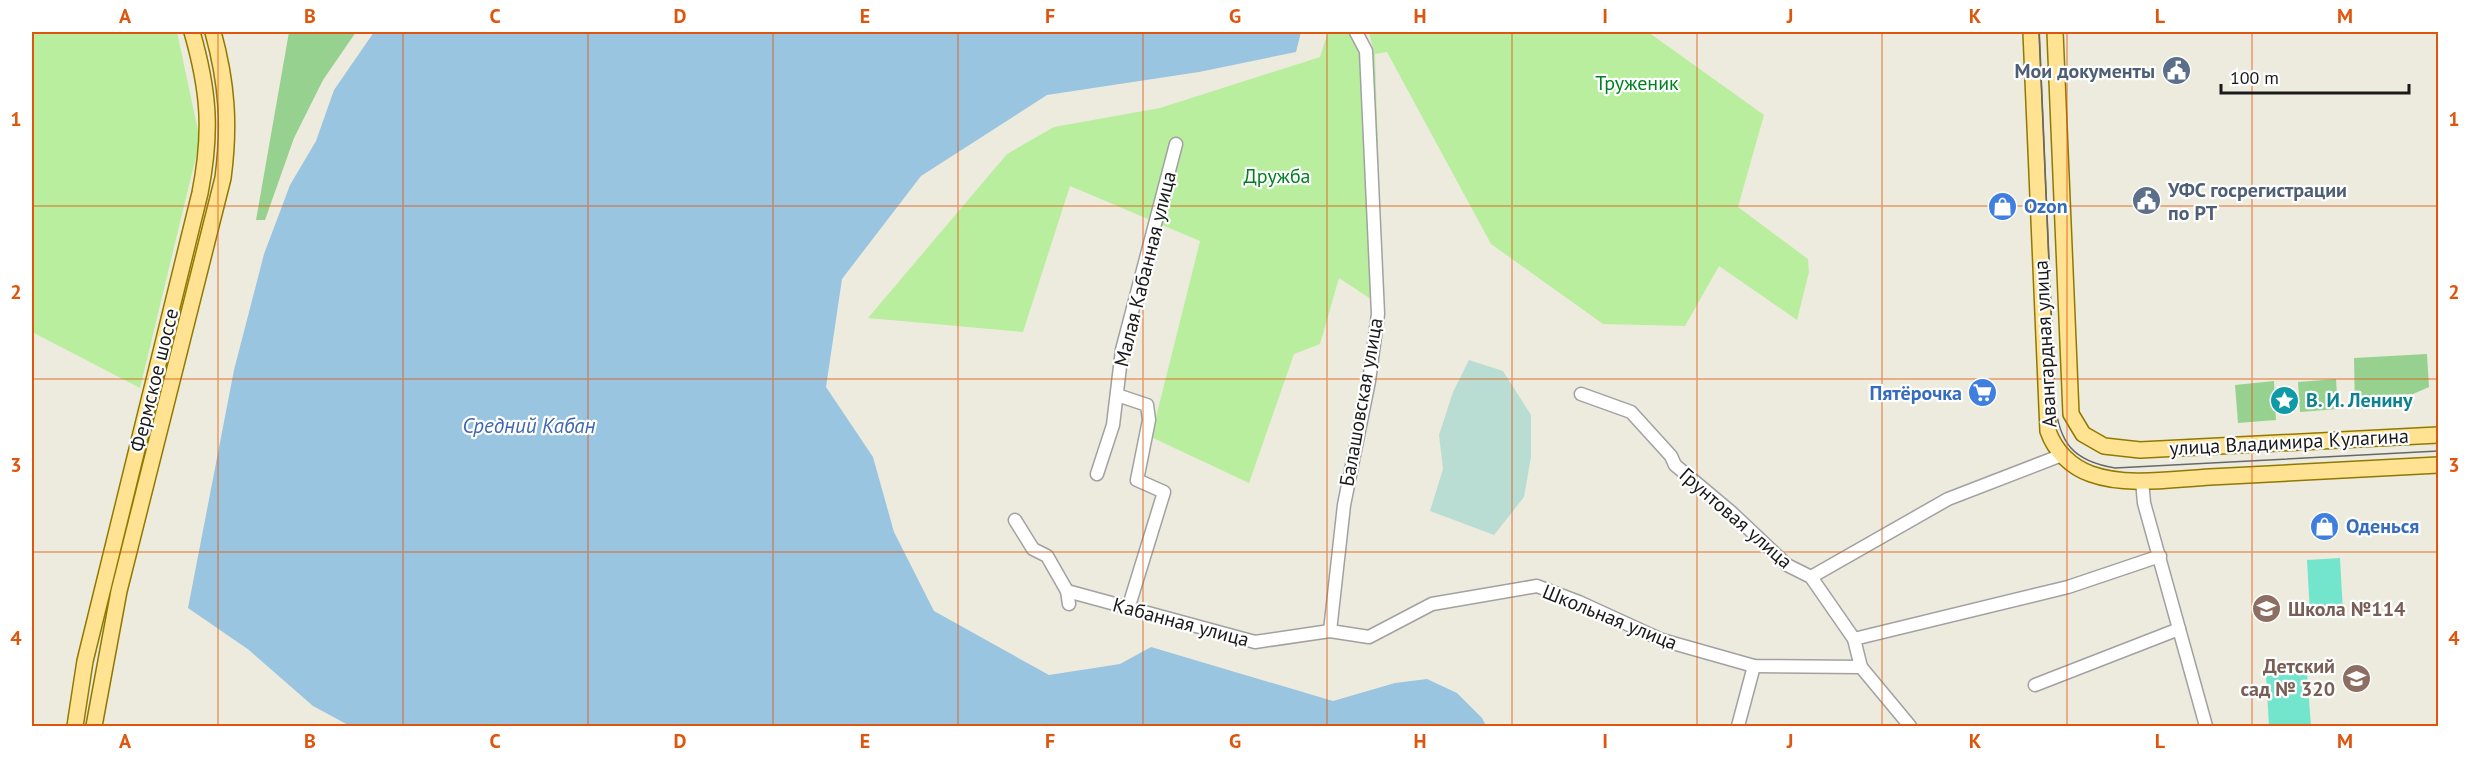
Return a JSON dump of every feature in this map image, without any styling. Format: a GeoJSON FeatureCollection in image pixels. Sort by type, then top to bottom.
{"type":"FeatureCollection","features":[{"type":"Feature","properties":{"kind":"main road","name":"Фермское шоссе"},"geometry":{"type":"LineString","coordinates":[[75,726],[85,661],[201,193],[207,155],[207,100],[201,62],[192,32]]}},
{"type":"Feature","properties":{"kind":"main road","name":"Фермское шоссе"},"geometry":{"type":"LineString","coordinates":[[94,726],[119,591],[223,178],[228,143],[228,103],[222,63],[213,32]]}},
{"type":"Feature","properties":{"kind":"main road","name":"Авангардная улица"},"geometry":{"type":"LineString","coordinates":[[2031,32],[2048,431],[2052,444],[2074,466],[2092,475],[2142,480]]}},
{"type":"Feature","properties":{"kind":"main road","name":"Авангардная улица"},"geometry":{"type":"LineString","coordinates":[[2055,32],[2071,414],[2083,435],[2104,446],[2140,450]]}},
{"type":"Feature","properties":{"kind":"main road","name":"улица Владимира Кулагина"},"geometry":{"type":"LineString","coordinates":[[2140,450],[2439,435]]}},
{"type":"Feature","properties":{"kind":"main road","name":"улица Владимира Кулагина"},"geometry":{"type":"LineString","coordinates":[[2142,480],[2439,465]]}},
{"type":"Feature","properties":{"kind":"street","name":"Балашовская улица"},"geometry":{"type":"LineString","coordinates":[[1330,631],[1344,505],[1369,381],[1378,314],[1366,51],[1356,32]]}},
{"type":"Feature","properties":{"kind":"street","name":"Малая Кабанная улица"},"geometry":{"type":"LineString","coordinates":[[1097,474],[1113,425],[1122,350],[1176,144]]}},
{"type":"Feature","properties":{"kind":"street","name":"Грунтовая улица"},"geometry":{"type":"LineString","coordinates":[[1581,394],[1631,412],[1671,456],[1676,465],[1731,512],[1786,565],[1811,577],[1854,639],[1861,667],[1910,726]]}},
{"type":"Feature","properties":{"kind":"street","name":"Малая Кабанная улица"},"geometry":{"type":"LineString","coordinates":[[1117,395],[1148,405],[1149,420],[1137,480],[1164,492],[1128,609]]}},
{"type":"Feature","properties":{"kind":"street","name":"Грунтовая улица"},"geometry":{"type":"LineString","coordinates":[[1811,577],[1948,499],[2062,455]]}},
{"type":"Feature","properties":{"kind":"street"},"geometry":{"type":"LineString","coordinates":[[2142,480],[2144,503],[2206,726]]}},
{"type":"Feature","properties":{"kind":"street","name":"Кабанная улица"},"geometry":{"type":"LineString","coordinates":[[1015,520],[1033,549],[1047,556],[1068,598],[1128,609],[1255,642],[1330,631]]}},
{"type":"Feature","properties":{"kind":"street"},"geometry":{"type":"LineString","coordinates":[[1854,639],[2068,587],[2160,556]]}},
{"type":"Feature","properties":{"kind":"street","name":"Школьная улица"},"geometry":{"type":"LineString","coordinates":[[1330,631],[1369,637],[1432,604],[1537,586],[1579,602],[1662,640],[1754,666],[1861,667]]}},
{"type":"Feature","properties":{"kind":"street"},"geometry":{"type":"LineString","coordinates":[[2035,685],[2179,629]]}},
{"type":"Feature","properties":{"kind":"street"},"geometry":{"type":"LineString","coordinates":[[1738,726],[1754,666]]}},
{"type":"Feature","properties":{"kind":"green space"},"geometry":{"type":"Polygon","coordinates":[[[32,32],[177,32],[200,140],[140,388],[32,332],[32,32]]]}},
{"type":"Feature","properties":{"kind":"green space"},"geometry":{"type":"Polygon","coordinates":[[[289,32],[356,32],[323,80],[294,138],[265,220],[256,220],[289,32]]]}},
{"type":"Feature","properties":{"kind":"green space"},"geometry":{"type":"Polygon","coordinates":[[[1328,32],[1348,32],[1374,53],[1369,32],[1648,32],[1764,115],[1738,207],[1808,259],[1809,272],[1797,320],[1719,266],[1685,326],[1603,324],[1491,244],[1387,52],[1375,54],[1383,307],[1339,278],[1320,344],[1294,354],[1249,483],[1151,437],[1200,241],[1070,186],[1023,332],[868,318],[1007,154],[1054,127],[1160,108],[1320,57],[1328,32]]]}},
{"type":"Feature","properties":{"kind":"green space"},"geometry":{"type":"Polygon","coordinates":[[[2427,354],[2429,387],[2413,394],[2382,395],[2370,408],[2355,409],[2354,358],[2427,354]]]}},
{"type":"Feature","properties":{"kind":"green space"},"geometry":{"type":"Polygon","coordinates":[[[2336,379],[2338,409],[2300,412],[2298,382],[2336,379]]]}},
{"type":"Feature","properties":{"kind":"green space"},"geometry":{"type":"Polygon","coordinates":[[[2274,381],[2276,420],[2238,423],[2235,385],[2274,381]]]}},
{"type":"Feature","properties":{"kind":"shaded area"},"geometry":{"type":"Polygon","coordinates":[[[1469,360],[1503,371],[1531,415],[1531,457],[1524,497],[1494,535],[1430,511],[1443,469],[1439,435],[1453,392],[1469,360]]]}},
{"type":"Feature","properties":{"kind":"shaded area"},"geometry":{"type":"Polygon","coordinates":[[[2340,558],[2343,612],[2310,614],[2307,560],[2340,558]]]}},
{"type":"Feature","properties":{"kind":"shaded area"},"geometry":{"type":"Polygon","coordinates":[[[2307,673],[2311,726],[2269,726],[2266,676],[2307,673]]]}},
{"type":"Feature","properties":{"kind":"water","name":"Средний Кабан"},"geometry":{"type":"Polygon","coordinates":[[[374,32],[1301,32],[1296,52],[1199,72],[1047,95],[921,176],[842,279],[826,387],[873,457],[894,532],[934,611],[1049,675],[1120,664],[1151,647],[1333,701],[1395,683],[1427,679],[1457,693],[1482,718],[1486,726],[350,726],[313,706],[249,650],[188,608],[234,370],[264,254],[290,185],[316,141],[334,90],[374,32]]]}},
{"type":"Feature","properties":{"kind":"tram line"},"geometry":{"type":"LineString","coordinates":[[2039,32],[2055,402],[2060,429],[2071,448],[2088,460],[2115,468],[2438,451]]}},
{"type":"Feature","properties":{"kind":"place","name":"Мои документы"},"geometry":{"type":"Point","coordinates":[2176,71]}},
{"type":"Feature","properties":{"kind":"place","name":"УФС госрегистрации по РТ"},"geometry":{"type":"Point","coordinates":[2147,201]}},
{"type":"Feature","properties":{"kind":"place","name":"Ozon"},"geometry":{"type":"Point","coordinates":[2003,206]}},
{"type":"Feature","properties":{"kind":"place","name":"Пятёрочка"},"geometry":{"type":"Point","coordinates":[1983,393]}},
{"type":"Feature","properties":{"kind":"place","name":"В. И. Ленину"},"geometry":{"type":"Point","coordinates":[2285,400]}},
{"type":"Feature","properties":{"kind":"place","name":"Оденься"},"geometry":{"type":"Point","coordinates":[2325,526]}},
{"type":"Feature","properties":{"kind":"place","name":"Школа №114"},"geometry":{"type":"Point","coordinates":[2267,609]}},
{"type":"Feature","properties":{"kind":"place","name":"Детский сад № 320"},"geometry":{"type":"Point","coordinates":[2356,678]}},
{"type":"Feature","properties":{"kind":"park label","name":"Труженик"},"geometry":{"type":"Point","coordinates":[1637,83]}},
{"type":"Feature","properties":{"kind":"park label","name":"Дружба"},"geometry":{"type":"Point","coordinates":[1277,176]}}]}
